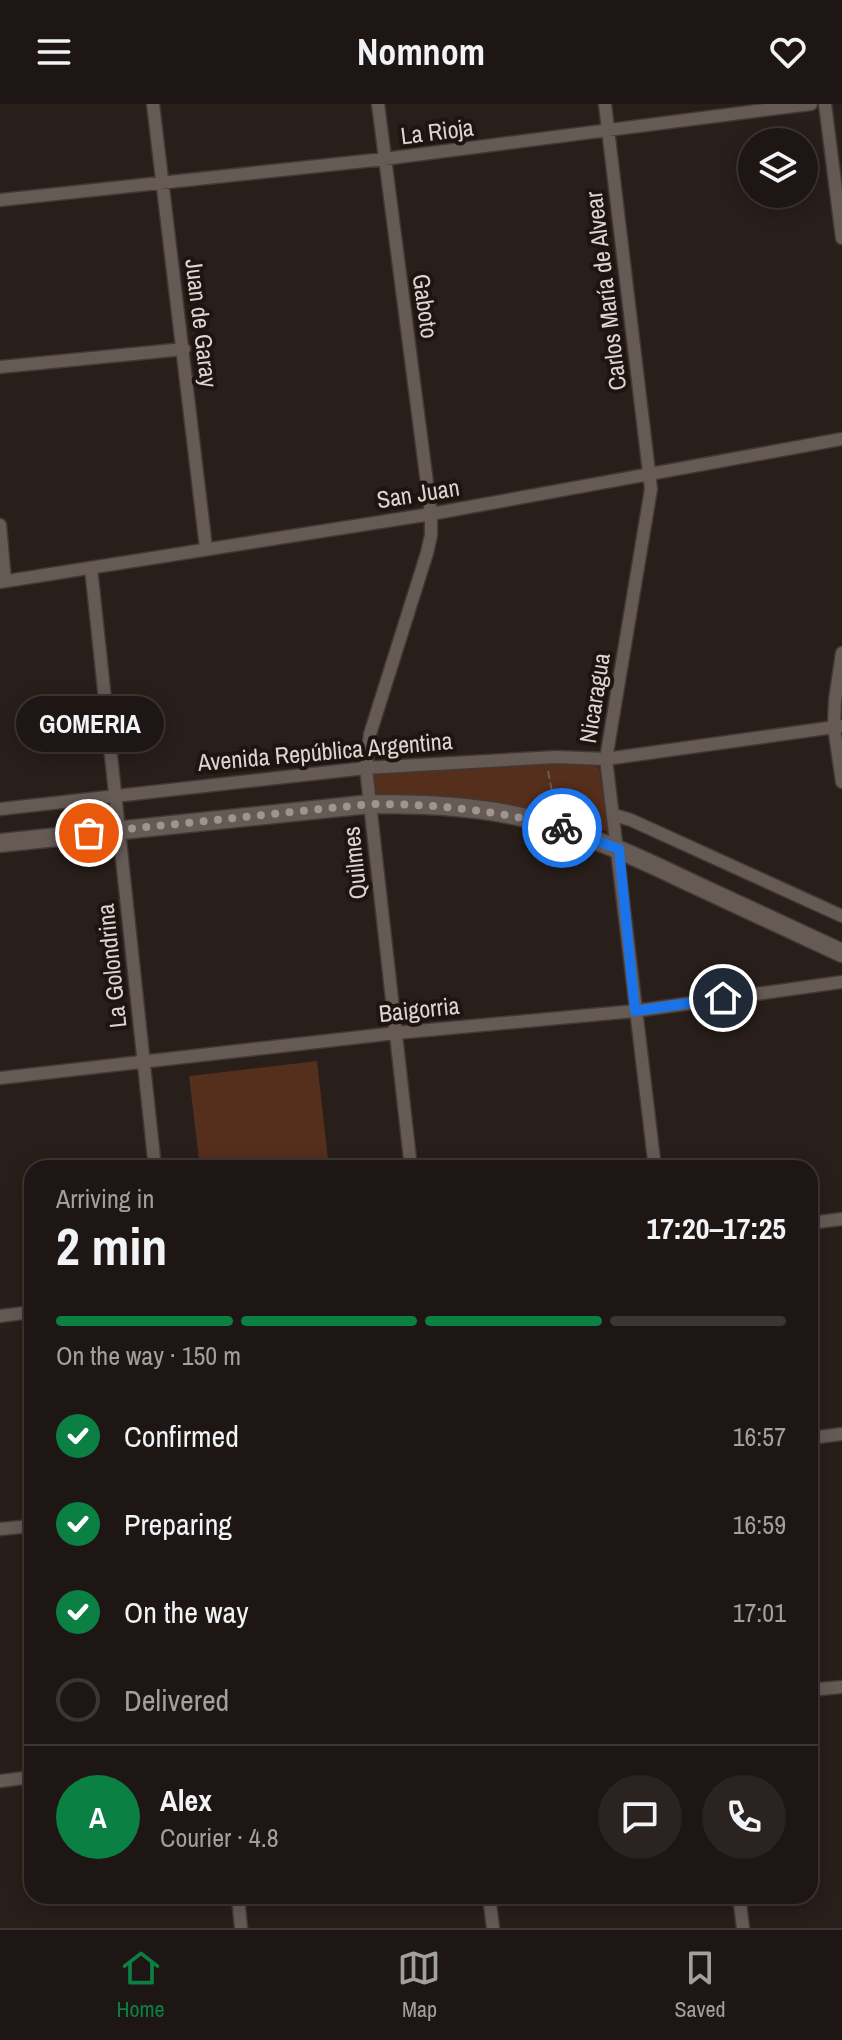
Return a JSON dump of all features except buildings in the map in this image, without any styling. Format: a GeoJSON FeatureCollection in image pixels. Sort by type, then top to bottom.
{"type":"FeatureCollection","features":[{"type":"Feature","properties":{"kind":"main road"},"geometry":{"type":"LineString","coordinates":[[0,843],[370,804],[443,806],[516,816],[568,830],[619,849],[842,953]]}},
{"type":"Feature","properties":{"kind":"street","name":"Juan de Garay"},"geometry":{"type":"LineString","coordinates":[[153,104],[206,548]]}},
{"type":"Feature","properties":{"kind":"street","name":"Gaboto"},"geometry":{"type":"LineString","coordinates":[[378,104],[431,514]]}},
{"type":"Feature","properties":{"kind":"street","name":"Carlos María de Alvear"},"geometry":{"type":"LineString","coordinates":[[605,104],[650,474]]}},
{"type":"Feature","properties":{"kind":"street","name":"La Rioja"},"geometry":{"type":"LineString","coordinates":[[0,200],[384,159],[811,104]]}},
{"type":"Feature","properties":{"kind":"street"},"geometry":{"type":"LineString","coordinates":[[825,104],[842,238]]}},
{"type":"Feature","properties":{"kind":"street"},"geometry":{"type":"LineString","coordinates":[[0,367],[184,349]]}},
{"type":"Feature","properties":{"kind":"street","name":"San Juan"},"geometry":{"type":"LineString","coordinates":[[2,582],[431,514],[842,439]]}},
{"type":"Feature","properties":{"kind":"street","name":"Nicaragua"},"geometry":{"type":"LineString","coordinates":[[650,474],[651,489],[606,759],[654,1160]]}},
{"type":"Feature","properties":{"kind":"street","name":"Quilmes"},"geometry":{"type":"LineString","coordinates":[[410,1160],[366,768],[370,734],[427,553],[431,514]]}},
{"type":"Feature","properties":{"kind":"street"},"geometry":{"type":"LineString","coordinates":[[0,525],[2,582]]}},
{"type":"Feature","properties":{"kind":"street","name":"La Golondrina"},"geometry":{"type":"LineString","coordinates":[[91,568],[154,1160]]}},
{"type":"Feature","properties":{"kind":"street"},"geometry":{"type":"LineString","coordinates":[[842,653],[835,700],[842,782]]}},
{"type":"Feature","properties":{"kind":"street","name":"Avenida República Argentina"},"geometry":{"type":"LineString","coordinates":[[0,809],[366,768],[556,757],[606,759],[838,727]]}},
{"type":"Feature","properties":{"kind":"street"},"geometry":{"type":"LineString","coordinates":[[614,815],[842,916]]}},
{"type":"Feature","properties":{"kind":"street","name":"Baigorria"},"geometry":{"type":"LineString","coordinates":[[0,1078],[396,1033],[635,1011],[842,982]]}},
{"type":"Feature","properties":{"kind":"street"},"geometry":{"type":"LineString","coordinates":[[818,1222],[842,1219]]}},
{"type":"Feature","properties":{"kind":"street"},"geometry":{"type":"LineString","coordinates":[[0,1316],[24,1313]]}},
{"type":"Feature","properties":{"kind":"street"},"geometry":{"type":"LineString","coordinates":[[818,1437],[842,1434]]}},
{"type":"Feature","properties":{"kind":"street"},"geometry":{"type":"LineString","coordinates":[[0,1529],[24,1527]]}},
{"type":"Feature","properties":{"kind":"street"},"geometry":{"type":"LineString","coordinates":[[818,1689],[842,1687]]}},
{"type":"Feature","properties":{"kind":"street"},"geometry":{"type":"LineString","coordinates":[[0,1781],[24,1778]]}},
{"type":"Feature","properties":{"kind":"street"},"geometry":{"type":"LineString","coordinates":[[239,1904],[241,1928]]}},
{"type":"Feature","properties":{"kind":"street"},"geometry":{"type":"LineString","coordinates":[[490,1904],[493,1928]]}},
{"type":"Feature","properties":{"kind":"street"},"geometry":{"type":"LineString","coordinates":[[740,1904],[743,1928]]}},
{"type":"Feature","properties":{"kind":"path"},"geometry":{"type":"LineString","coordinates":[[547,769],[556,813]]}},
{"type":"Feature","properties":{"kind":"shaded area"},"geometry":{"type":"Polygon","coordinates":[[[592,762],[599,767],[610,832],[483,806],[375,796],[372,772],[592,762]]]}},
{"type":"Feature","properties":{"kind":"shaded area"},"geometry":{"type":"Polygon","coordinates":[[[317,1061],[328,1160],[199,1160],[189,1076],[317,1061]]]}},
{"type":"Feature","properties":{"kind":"way so far"},"geometry":{"type":"LineString","coordinates":[[89,833],[370,804],[443,806],[530,819],[562,828]]}},
{"type":"Feature","properties":{"kind":"place","name":"GOMERIA"},"geometry":{"type":"Point","coordinates":[89,833]}},
{"type":"Feature","properties":{"kind":"route"},"geometry":{"type":"LineString","coordinates":[[562,828],[619,849],[635,1011],[723,998]]}}]}
